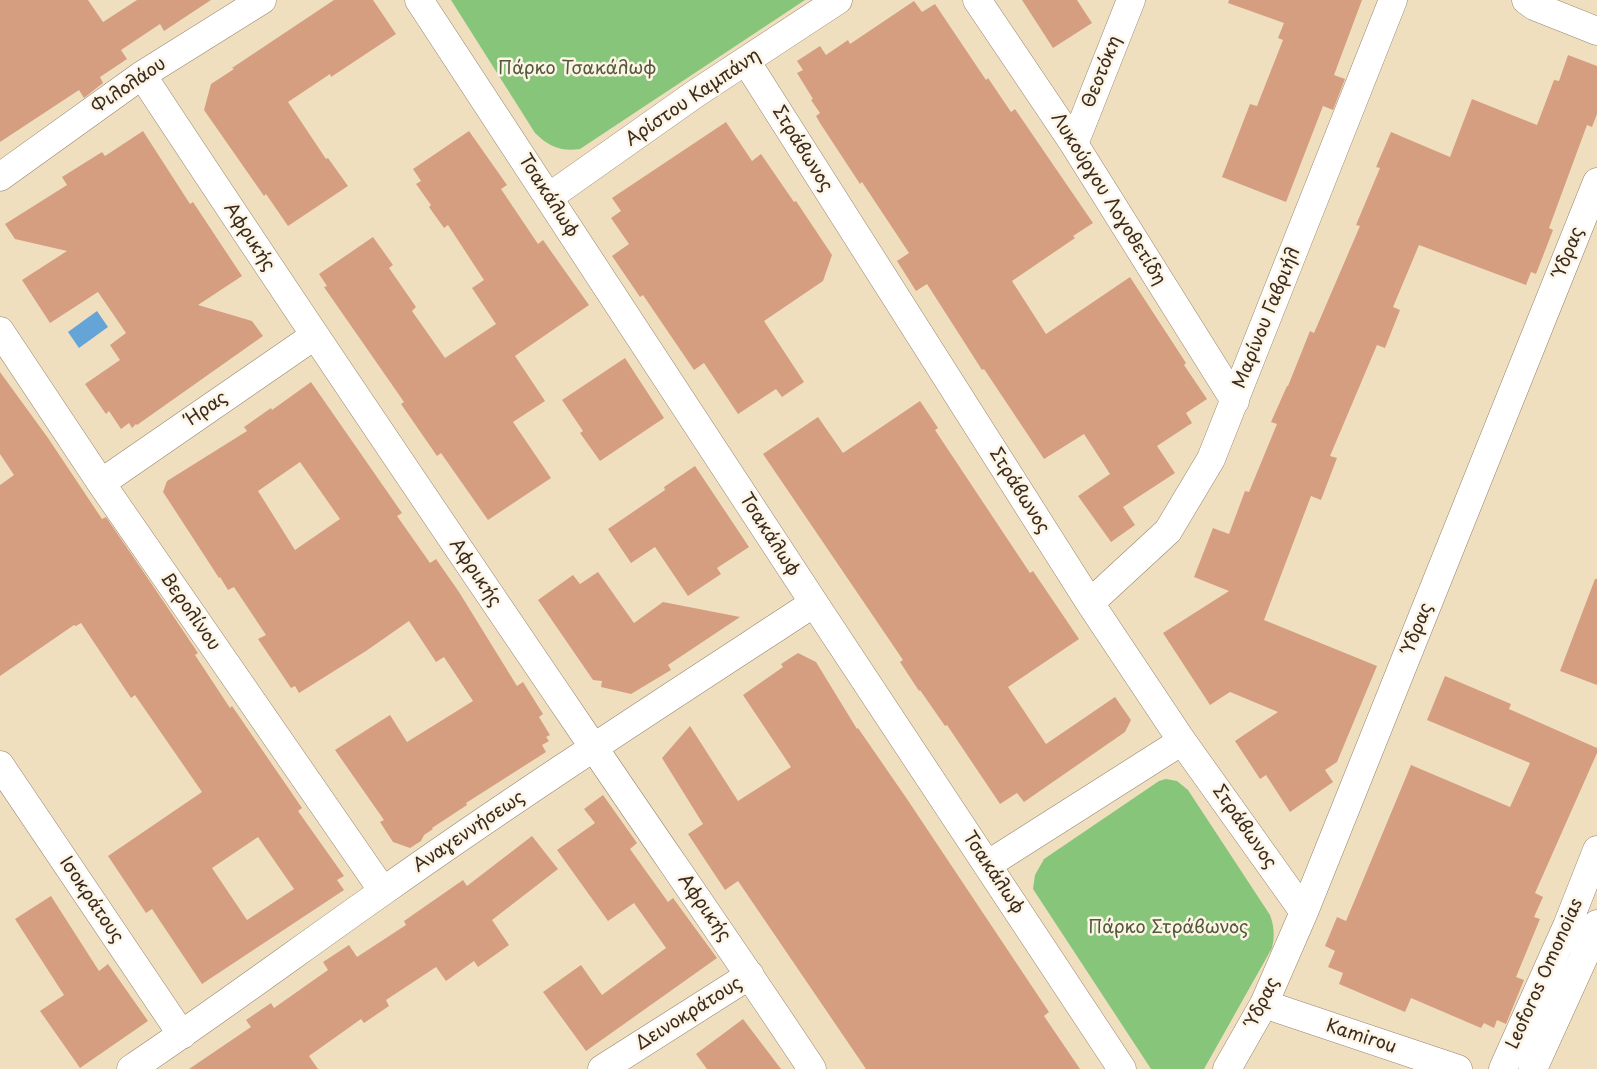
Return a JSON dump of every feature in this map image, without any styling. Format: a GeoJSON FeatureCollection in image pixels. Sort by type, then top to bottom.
{"type":"FeatureCollection","features":[{"type":"Feature","properties":{"kind":"street","name":"Φιλολάου"},"geometry":{"type":"LineString","coordinates":[[0,178],[142,75],[262,0]]}},
{"type":"Feature","properties":{"kind":"street","name":"Τσακάλωφ"},"geometry":{"type":"LineString","coordinates":[[419,0],[1122,1069]]}},
{"type":"Feature","properties":{"kind":"street","name":"Αρίστου Καμπάνη"},"geometry":{"type":"LineString","coordinates":[[549,197],[695,94],[838,0]]}},
{"type":"Feature","properties":{"kind":"street","name":"Λυκούργου Λογοθετίδη"},"geometry":{"type":"LineString","coordinates":[[977,0],[1074,144],[1235,401]]}},
{"type":"Feature","properties":{"kind":"street","name":"Θεοτόκη"},"geometry":{"type":"LineString","coordinates":[[1074,144],[1131,0]]}},
{"type":"Feature","properties":{"kind":"street","name":"Μαρίνου Γαβριήλ"},"geometry":{"type":"LineString","coordinates":[[1090,603],[1168,531],[1211,459],[1393,0]]}},
{"type":"Feature","properties":{"kind":"street"},"geometry":{"type":"LineString","coordinates":[[1526,0],[1534,6],[1597,31]]}},
{"type":"Feature","properties":{"kind":"street","name":"Στράβωνος"},"geometry":{"type":"LineString","coordinates":[[746,62],[1090,603],[1182,741],[1304,912]]}},
{"type":"Feature","properties":{"kind":"street","name":"Αφρικής"},"geometry":{"type":"LineString","coordinates":[[142,75],[314,336],[750,975],[812,1069]]}},
{"type":"Feature","properties":{"kind":"street","name":"Ύδρας"},"geometry":{"type":"LineString","coordinates":[[1227,1069],[1264,1004],[1304,912],[1594,196]]}},
{"type":"Feature","properties":{"kind":"street","name":"Βερολίνου"},"geometry":{"type":"LineString","coordinates":[[0,332],[101,483],[383,891]]}},
{"type":"Feature","properties":{"kind":"street","name":"Ήρας"},"geometry":{"type":"LineString","coordinates":[[101,483],[314,336]]}},
{"type":"Feature","properties":{"kind":"street","name":"Αναγεννήσεως"},"geometry":{"type":"LineString","coordinates":[[131,1069],[182,1035],[383,891],[593,747],[814,603]]}},
{"type":"Feature","properties":{"kind":"street"},"geometry":{"type":"LineString","coordinates":[[987,865],[1182,741]]}},
{"type":"Feature","properties":{"kind":"street","name":"Ισοκράτους"},"geometry":{"type":"LineString","coordinates":[[0,765],[182,1035]]}},
{"type":"Feature","properties":{"kind":"street","name":"Leoforos Omonoias"},"geometry":{"type":"LineString","coordinates":[[1503,1069],[1567,926],[1597,850]]}},
{"type":"Feature","properties":{"kind":"street","name":"Leoforos Omonoias"},"geometry":{"type":"LineString","coordinates":[[1533,1069],[1597,924]]}},
{"type":"Feature","properties":{"kind":"street","name":"Δεινοκράτους"},"geometry":{"type":"LineString","coordinates":[[602,1069],[750,975]]}},
{"type":"Feature","properties":{"kind":"street","name":"Kamirou"},"geometry":{"type":"LineString","coordinates":[[1264,1004],[1458,1069]]}},
{"type":"Feature","properties":{"kind":"green space","name":"Πάρκο Τσακάλωφ"},"geometry":{"type":"Polygon","coordinates":[[[451,0],[805,0],[580,149],[567,150],[555,147],[535,133],[451,0]]]}},
{"type":"Feature","properties":{"kind":"green space","name":"Πάρκο Στράβωνος"},"geometry":{"type":"Polygon","coordinates":[[[1166,779],[1177,781],[1188,790],[1270,915],[1273,927],[1274,939],[1272,948],[1204,1069],[1151,1069],[1033,889],[1035,875],[1044,859],[1159,781],[1166,779]]]}},
{"type":"Feature","properties":{"kind":"water"},"geometry":{"type":"Polygon","coordinates":[[[97,311],[108,327],[79,348],[68,332],[97,311]]]}},
{"type":"Feature","properties":{"kind":"building"},"geometry":{"type":"Polygon","coordinates":[[[0,0],[88,0],[103,22],[137,0],[211,0],[164,31],[160,24],[121,50],[127,59],[100,77],[103,83],[84,98],[79,90],[0,142],[0,0]]]}},
{"type":"Feature","properties":{"kind":"building"},"geometry":{"type":"Polygon","coordinates":[[[334,0],[373,0],[396,34],[331,77],[330,74],[288,102],[326,159],[328,158],[348,186],[288,226],[266,194],[264,196],[204,110],[211,84],[334,0]]]}},
{"type":"Feature","properties":{"kind":"building"},"geometry":{"type":"Polygon","coordinates":[[[1022,0],[1077,0],[1092,23],[1053,48],[1022,0]]]}},
{"type":"Feature","properties":{"kind":"building"},"geometry":{"type":"Polygon","coordinates":[[[1229,0],[1362,0],[1334,75],[1345,79],[1333,110],[1323,106],[1286,202],[1222,177],[1250,104],[1257,106],[1283,40],[1278,38],[1284,23],[1228,3],[1229,0]]]}},
{"type":"Feature","properties":{"kind":"building"},"geometry":{"type":"Polygon","coordinates":[[[914,1],[922,12],[935,4],[986,80],[988,78],[1011,112],[1015,109],[1093,223],[1073,236],[1075,238],[1012,281],[1046,334],[1130,277],[1207,399],[1186,413],[1192,423],[1157,446],[1175,473],[1123,507],[1135,525],[1111,542],[1078,496],[1110,474],[1084,434],[1044,459],[984,369],[982,370],[927,284],[916,291],[897,261],[909,253],[820,123],[816,116],[820,113],[797,73],[803,70],[797,61],[820,46],[826,55],[848,40],[850,44],[914,1]]]}},
{"type":"Feature","properties":{"kind":"building"},"geometry":{"type":"Polygon","coordinates":[[[1568,55],[1597,66],[1597,114],[1592,127],[1587,125],[1549,228],[1553,230],[1536,274],[1531,272],[1526,285],[1419,245],[1393,307],[1400,310],[1385,348],[1377,345],[1330,456],[1337,458],[1321,500],[1311,496],[1264,620],[1377,666],[1337,762],[1325,770],[1333,782],[1290,812],[1266,775],[1260,779],[1235,741],[1278,712],[1230,692],[1210,705],[1163,633],[1229,591],[1194,577],[1213,528],[1229,534],[1245,491],[1249,492],[1277,424],[1271,422],[1310,331],[1314,333],[1360,226],[1356,225],[1380,168],[1376,167],[1391,132],[1450,157],[1472,99],[1537,125],[1554,80],[1559,81],[1568,55]]]}},
{"type":"Feature","properties":{"kind":"building"},"geometry":{"type":"Polygon","coordinates":[[[726,122],[752,161],[761,154],[794,202],[796,201],[832,255],[823,281],[764,321],[804,382],[782,397],[776,389],[738,414],[704,363],[694,370],[643,295],[640,297],[612,256],[629,244],[611,218],[621,211],[612,198],[726,122]]]}},
{"type":"Feature","properties":{"kind":"building"},"geometry":{"type":"Polygon","coordinates":[[[143,131],[190,204],[193,202],[242,276],[198,305],[252,321],[263,336],[137,425],[132,428],[129,423],[121,429],[109,411],[106,414],[85,384],[120,360],[110,345],[126,333],[98,292],[50,323],[22,280],[67,251],[15,239],[5,224],[67,185],[62,177],[102,152],[105,156],[143,131]]]}},
{"type":"Feature","properties":{"kind":"building"},"geometry":{"type":"Polygon","coordinates":[[[469,131],[507,185],[501,189],[538,244],[543,240],[589,305],[515,356],[545,401],[513,422],[551,478],[488,520],[441,453],[437,456],[401,404],[404,402],[324,287],[327,286],[319,274],[373,237],[393,265],[389,268],[416,307],[412,311],[445,358],[496,324],[472,288],[484,280],[448,225],[444,228],[429,207],[431,205],[416,184],[421,181],[413,169],[469,131]]]}},
{"type":"Feature","properties":{"kind":"building"},"geometry":{"type":"Polygon","coordinates":[[[625,358],[664,418],[600,461],[580,433],[583,431],[562,400],[625,358]]]}},
{"type":"Feature","properties":{"kind":"building"},"geometry":{"type":"Polygon","coordinates":[[[0,372],[48,438],[102,519],[106,517],[147,577],[198,653],[195,655],[230,708],[232,706],[302,808],[298,811],[344,876],[337,880],[344,890],[202,984],[152,909],[146,913],[108,856],[202,792],[135,695],[131,698],[81,623],[76,626],[74,625],[0,676],[0,485],[14,475],[0,454],[0,372]],[[258,837],[212,868],[247,920],[294,889],[258,837]]]}},
{"type":"Feature","properties":{"kind":"building"},"geometry":{"type":"Polygon","coordinates":[[[311,382],[402,513],[397,516],[430,563],[436,559],[459,592],[517,686],[523,682],[543,714],[539,717],[550,735],[546,737],[549,741],[542,745],[546,752],[466,803],[467,805],[432,828],[424,835],[421,841],[410,848],[393,842],[380,822],[384,820],[335,750],[390,715],[407,742],[473,701],[444,657],[436,662],[409,621],[366,651],[299,693],[295,686],[291,688],[258,639],[266,635],[234,587],[228,590],[219,578],[163,492],[167,481],[247,431],[244,427],[271,408],[272,410],[311,382]],[[300,462],[258,491],[295,550],[340,519],[300,462]]]}},
{"type":"Feature","properties":{"kind":"building"},"geometry":{"type":"Polygon","coordinates":[[[920,401],[938,428],[935,430],[1030,573],[1033,571],[1079,639],[1008,687],[1046,744],[1115,697],[1131,720],[1125,732],[1024,802],[1017,793],[1000,804],[947,725],[945,726],[919,691],[900,662],[903,660],[763,454],[818,417],[843,453],[920,401]]]}},
{"type":"Feature","properties":{"kind":"building"},"geometry":{"type":"Polygon","coordinates":[[[695,466],[749,547],[717,568],[721,574],[688,596],[655,547],[631,563],[608,529],[665,490],[664,487],[695,466]]]}},
{"type":"Feature","properties":{"kind":"building"},"geometry":{"type":"Polygon","coordinates":[[[598,572],[634,623],[663,602],[740,617],[668,665],[671,670],[631,694],[601,687],[602,681],[593,680],[538,600],[573,575],[580,584],[598,572]]]}},
{"type":"Feature","properties":{"kind":"building"},"geometry":{"type":"Polygon","coordinates":[[[1595,579],[1597,579],[1597,685],[1560,671],[1595,579]]]}},
{"type":"Feature","properties":{"kind":"building"},"geometry":{"type":"Polygon","coordinates":[[[798,653],[816,662],[857,729],[907,799],[1049,1012],[1044,1016],[1080,1069],[866,1069],[738,881],[725,890],[688,834],[703,824],[662,758],[690,726],[738,801],[791,767],[743,695],[783,667],[781,664],[798,653]]]}},
{"type":"Feature","properties":{"kind":"building"},"geometry":{"type":"Polygon","coordinates":[[[1445,676],[1511,704],[1509,709],[1597,748],[1597,753],[1535,893],[1543,897],[1534,917],[1540,919],[1516,977],[1524,980],[1506,1024],[1497,1020],[1494,1028],[1484,1023],[1481,1028],[1411,998],[1405,1012],[1339,984],[1343,973],[1328,967],[1335,951],[1325,946],[1337,917],[1346,921],[1411,765],[1510,807],[1530,763],[1427,720],[1445,676]]]}},
{"type":"Feature","properties":{"kind":"building"},"geometry":{"type":"Polygon","coordinates":[[[603,795],[637,843],[630,849],[668,902],[673,898],[717,958],[586,1051],[543,992],[581,965],[602,995],[666,948],[634,903],[608,921],[557,850],[595,823],[584,809],[603,795]]]}},
{"type":"Feature","properties":{"kind":"building"},"geometry":{"type":"Polygon","coordinates":[[[532,836],[558,869],[492,920],[509,945],[478,967],[474,961],[446,981],[436,967],[386,1000],[389,1006],[364,1023],[361,1019],[309,1056],[318,1069],[189,1069],[251,1027],[246,1020],[271,1003],[274,1008],[328,970],[323,962],[349,945],[357,957],[406,925],[404,921],[463,880],[467,886],[532,836]]]}},
{"type":"Feature","properties":{"kind":"building"},"geometry":{"type":"Polygon","coordinates":[[[51,896],[99,971],[108,964],[148,1021],[80,1068],[40,1011],[64,995],[15,919],[51,896]]]}},
{"type":"Feature","properties":{"kind":"building"},"geometry":{"type":"Polygon","coordinates":[[[743,1019],[781,1069],[707,1069],[696,1054],[743,1019]]]}}]}
